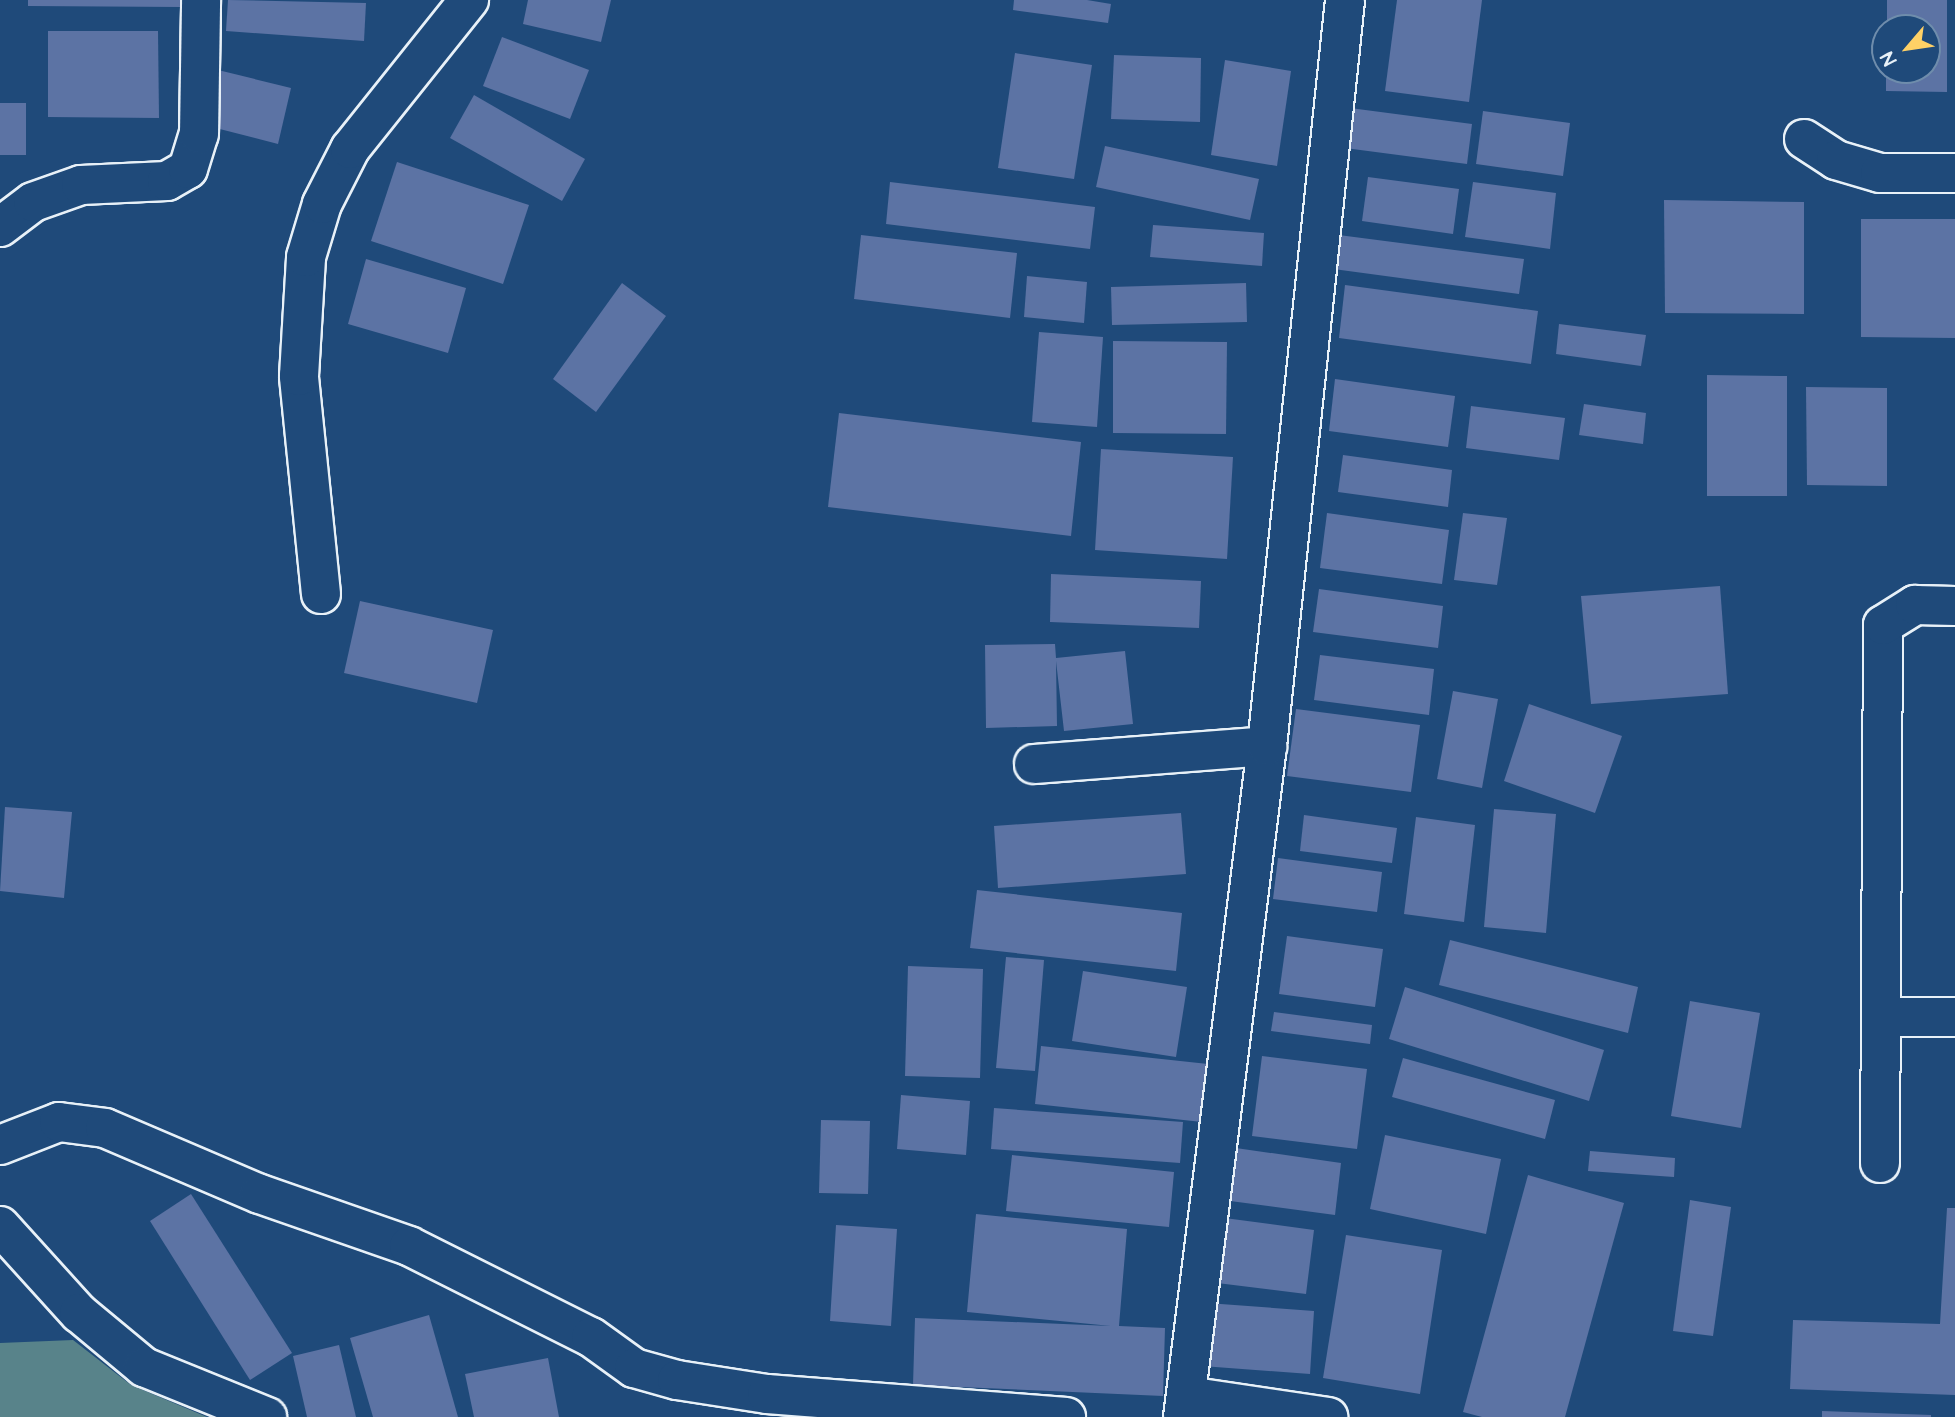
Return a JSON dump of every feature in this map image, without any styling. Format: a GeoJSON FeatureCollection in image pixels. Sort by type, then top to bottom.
{"type":"FeatureCollection","features":[{"type":"Feature","properties":{"kind":"street"},"geometry":{"type":"LineString","coordinates":[[0,227],[33,202],[71,188],[110,180],[167,181],[188,169],[199,134],[201,0]]}},
{"type":"Feature","properties":{"kind":"street"},"geometry":{"type":"LineString","coordinates":[[321,594],[299,376],[306,257],[322,204],[350,149],[469,0]]}},
{"type":"Feature","properties":{"kind":"street"},"geometry":{"type":"LineString","coordinates":[[1328,1417],[1185,1407],[1267,746],[1345,0]]}},
{"type":"Feature","properties":{"kind":"street"},"geometry":{"type":"LineString","coordinates":[[1804,139],[1836,160],[1880,173],[1955,173]]}},
{"type":"Feature","properties":{"kind":"street"},"geometry":{"type":"LineString","coordinates":[[1880,1163],[1883,625],[1915,605],[1955,607]]}},
{"type":"Feature","properties":{"kind":"street"},"geometry":{"type":"LineString","coordinates":[[1034,764],[1267,746]]}},
{"type":"Feature","properties":{"kind":"street"},"geometry":{"type":"LineString","coordinates":[[1882,1017],[1955,1017]]}},
{"type":"Feature","properties":{"kind":"street"},"geometry":{"type":"LineString","coordinates":[[0,1145],[60,1122],[105,1128],[260,1194],[409,1246],[591,1337],[634,1368],[677,1380],[767,1395],[1066,1417]]}},
{"type":"Feature","properties":{"kind":"street"},"geometry":{"type":"LineString","coordinates":[[0,1226],[79,1312],[144,1367],[267,1417]]}},
{"type":"Feature","properties":{"kind":"green space"},"geometry":{"type":"Polygon","coordinates":[[[73,1340],[131,1385],[207,1417],[0,1417],[0,1343],[73,1340]]]}},
{"type":"Feature","properties":{"kind":"building"},"geometry":{"type":"Polygon","coordinates":[[[28,0],[180,0],[180,7],[28,6],[28,0]]]}},
{"type":"Feature","properties":{"kind":"building"},"geometry":{"type":"Polygon","coordinates":[[[228,0],[366,3],[364,41],[226,31],[228,0]]]}},
{"type":"Feature","properties":{"kind":"building"},"geometry":{"type":"Polygon","coordinates":[[[528,0],[611,0],[601,42],[523,24],[528,0]]]}},
{"type":"Feature","properties":{"kind":"building"},"geometry":{"type":"Polygon","coordinates":[[[1014,0],[1087,0],[1111,4],[1108,23],[1013,10],[1014,0]]]}},
{"type":"Feature","properties":{"kind":"building"},"geometry":{"type":"Polygon","coordinates":[[[1397,0],[1482,0],[1469,102],[1385,91],[1397,0]]]}},
{"type":"Feature","properties":{"kind":"building"},"geometry":{"type":"Polygon","coordinates":[[[1887,0],[1947,0],[1947,92],[1886,91],[1886,84],[1941,84],[1941,14],[1887,14],[1887,0]]]}},
{"type":"Feature","properties":{"kind":"building"},"geometry":{"type":"Polygon","coordinates":[[[48,31],[158,31],[159,118],[48,117],[48,31]]]}},
{"type":"Feature","properties":{"kind":"building"},"geometry":{"type":"Polygon","coordinates":[[[502,37],[589,70],[570,119],[483,86],[502,37]]]}},
{"type":"Feature","properties":{"kind":"building"},"geometry":{"type":"Polygon","coordinates":[[[1015,53],[1092,65],[1074,179],[998,168],[1015,53]]]}},
{"type":"Feature","properties":{"kind":"building"},"geometry":{"type":"Polygon","coordinates":[[[1114,55],[1201,58],[1200,122],[1111,119],[1114,55]]]}},
{"type":"Feature","properties":{"kind":"building"},"geometry":{"type":"Polygon","coordinates":[[[1225,60],[1291,71],[1277,166],[1211,155],[1225,60]]]}},
{"type":"Feature","properties":{"kind":"building"},"geometry":{"type":"Polygon","coordinates":[[[218,70],[291,88],[278,144],[204,125],[218,70]]]}},
{"type":"Feature","properties":{"kind":"building"},"geometry":{"type":"Polygon","coordinates":[[[474,95],[585,159],[562,201],[450,138],[474,95]]]}},
{"type":"Feature","properties":{"kind":"building"},"geometry":{"type":"Polygon","coordinates":[[[0,103],[26,103],[26,155],[0,155],[0,103]]]}},
{"type":"Feature","properties":{"kind":"building"},"geometry":{"type":"Polygon","coordinates":[[[1350,108],[1472,124],[1467,164],[1345,148],[1350,108]]]}},
{"type":"Feature","properties":{"kind":"building"},"geometry":{"type":"Polygon","coordinates":[[[1483,111],[1570,123],[1563,176],[1476,164],[1483,111]]]}},
{"type":"Feature","properties":{"kind":"building"},"geometry":{"type":"Polygon","coordinates":[[[1105,146],[1259,179],[1250,220],[1096,187],[1105,146]]]}},
{"type":"Feature","properties":{"kind":"building"},"geometry":{"type":"Polygon","coordinates":[[[397,162],[529,205],[503,284],[371,241],[397,162]]]}},
{"type":"Feature","properties":{"kind":"building"},"geometry":{"type":"Polygon","coordinates":[[[1368,177],[1459,189],[1453,234],[1362,221],[1368,177]]]}},
{"type":"Feature","properties":{"kind":"building"},"geometry":{"type":"Polygon","coordinates":[[[890,182],[1095,207],[1090,249],[886,224],[890,182]]]}},
{"type":"Feature","properties":{"kind":"building"},"geometry":{"type":"Polygon","coordinates":[[[1473,182],[1556,193],[1550,249],[1465,237],[1473,182]]]}},
{"type":"Feature","properties":{"kind":"building"},"geometry":{"type":"Polygon","coordinates":[[[1664,200],[1804,202],[1804,314],[1665,313],[1664,200]]]}},
{"type":"Feature","properties":{"kind":"building"},"geometry":{"type":"Polygon","coordinates":[[[1861,219],[1955,219],[1955,338],[1861,337],[1861,219]]]}},
{"type":"Feature","properties":{"kind":"building"},"geometry":{"type":"Polygon","coordinates":[[[1153,225],[1264,233],[1262,266],[1150,257],[1153,225]]]}},
{"type":"Feature","properties":{"kind":"building"},"geometry":{"type":"Polygon","coordinates":[[[1331,234],[1524,259],[1519,294],[1326,268],[1331,234]]]}},
{"type":"Feature","properties":{"kind":"building"},"geometry":{"type":"Polygon","coordinates":[[[861,235],[1017,253],[1010,318],[854,299],[861,235]]]}},
{"type":"Feature","properties":{"kind":"building"},"geometry":{"type":"Polygon","coordinates":[[[366,259],[466,288],[448,353],[348,324],[366,259]]]}},
{"type":"Feature","properties":{"kind":"building"},"geometry":{"type":"Polygon","coordinates":[[[1027,276],[1087,282],[1084,323],[1024,317],[1027,276]]]}},
{"type":"Feature","properties":{"kind":"building"},"geometry":{"type":"Polygon","coordinates":[[[622,283],[666,316],[596,412],[553,379],[622,283]]]}},
{"type":"Feature","properties":{"kind":"building"},"geometry":{"type":"Polygon","coordinates":[[[1246,283],[1247,322],[1112,325],[1111,287],[1246,283]]]}},
{"type":"Feature","properties":{"kind":"building"},"geometry":{"type":"Polygon","coordinates":[[[1345,285],[1538,311],[1531,364],[1339,338],[1345,285]]]}},
{"type":"Feature","properties":{"kind":"building"},"geometry":{"type":"Polygon","coordinates":[[[1559,324],[1646,335],[1641,366],[1556,354],[1559,324]]]}},
{"type":"Feature","properties":{"kind":"building"},"geometry":{"type":"Polygon","coordinates":[[[1039,332],[1103,337],[1097,427],[1032,422],[1039,332]]]}},
{"type":"Feature","properties":{"kind":"building"},"geometry":{"type":"Polygon","coordinates":[[[1113,341],[1227,342],[1226,434],[1113,433],[1113,341]]]}},
{"type":"Feature","properties":{"kind":"building"},"geometry":{"type":"Polygon","coordinates":[[[1707,375],[1787,376],[1787,496],[1707,496],[1707,375]]]}},
{"type":"Feature","properties":{"kind":"building"},"geometry":{"type":"Polygon","coordinates":[[[1335,379],[1455,396],[1448,447],[1329,431],[1335,379]]]}},
{"type":"Feature","properties":{"kind":"building"},"geometry":{"type":"Polygon","coordinates":[[[1806,387],[1887,388],[1887,486],[1807,485],[1806,387]]]}},
{"type":"Feature","properties":{"kind":"building"},"geometry":{"type":"Polygon","coordinates":[[[1584,404],[1646,413],[1643,444],[1579,435],[1584,404]]]}},
{"type":"Feature","properties":{"kind":"building"},"geometry":{"type":"Polygon","coordinates":[[[1471,406],[1565,418],[1559,460],[1466,448],[1471,406]]]}},
{"type":"Feature","properties":{"kind":"building"},"geometry":{"type":"Polygon","coordinates":[[[839,413],[1081,442],[1071,536],[828,507],[839,413]]]}},
{"type":"Feature","properties":{"kind":"building"},"geometry":{"type":"Polygon","coordinates":[[[1101,449],[1233,457],[1227,559],[1095,550],[1101,449]]]}},
{"type":"Feature","properties":{"kind":"building"},"geometry":{"type":"Polygon","coordinates":[[[1343,455],[1452,470],[1448,507],[1338,492],[1343,455]]]}},
{"type":"Feature","properties":{"kind":"building"},"geometry":{"type":"Polygon","coordinates":[[[1327,513],[1449,530],[1442,584],[1320,568],[1327,513]]]}},
{"type":"Feature","properties":{"kind":"building"},"geometry":{"type":"Polygon","coordinates":[[[1463,513],[1507,518],[1497,585],[1454,580],[1463,513]]]}},
{"type":"Feature","properties":{"kind":"building"},"geometry":{"type":"Polygon","coordinates":[[[1051,574],[1201,581],[1199,628],[1050,622],[1051,574]]]}},
{"type":"Feature","properties":{"kind":"building"},"geometry":{"type":"Polygon","coordinates":[[[1720,586],[1728,694],[1591,704],[1581,596],[1720,586]]]}},
{"type":"Feature","properties":{"kind":"building"},"geometry":{"type":"Polygon","coordinates":[[[1319,589],[1443,606],[1438,648],[1313,632],[1319,589]]]}},
{"type":"Feature","properties":{"kind":"building"},"geometry":{"type":"Polygon","coordinates":[[[360,601],[493,630],[477,703],[344,673],[360,601]]]}},
{"type":"Feature","properties":{"kind":"building"},"geometry":{"type":"Polygon","coordinates":[[[1055,644],[1056,658],[1125,651],[1133,724],[1064,731],[1056,661],[1057,726],[986,728],[985,645],[1055,644]]]}},
{"type":"Feature","properties":{"kind":"building"},"geometry":{"type":"Polygon","coordinates":[[[1320,655],[1434,669],[1429,715],[1314,700],[1320,655]]]}},
{"type":"Feature","properties":{"kind":"building"},"geometry":{"type":"Polygon","coordinates":[[[1453,691],[1498,699],[1482,788],[1437,779],[1453,691]]]}},
{"type":"Feature","properties":{"kind":"building"},"geometry":{"type":"Polygon","coordinates":[[[1529,704],[1622,736],[1595,813],[1504,781],[1529,704]]]}},
{"type":"Feature","properties":{"kind":"building"},"geometry":{"type":"Polygon","coordinates":[[[1296,709],[1420,725],[1411,792],[1287,776],[1296,709]]]}},
{"type":"Feature","properties":{"kind":"building"},"geometry":{"type":"Polygon","coordinates":[[[5,807],[72,812],[64,898],[0,891],[5,807]]]}},
{"type":"Feature","properties":{"kind":"building"},"geometry":{"type":"Polygon","coordinates":[[[1494,809],[1556,814],[1546,933],[1484,927],[1494,809]]]}},
{"type":"Feature","properties":{"kind":"building"},"geometry":{"type":"Polygon","coordinates":[[[1181,813],[1186,874],[998,888],[994,826],[1181,813]]]}},
{"type":"Feature","properties":{"kind":"building"},"geometry":{"type":"Polygon","coordinates":[[[1304,815],[1397,828],[1392,863],[1300,851],[1304,815]]]}},
{"type":"Feature","properties":{"kind":"building"},"geometry":{"type":"Polygon","coordinates":[[[1416,817],[1475,825],[1464,922],[1404,914],[1416,817]]]}},
{"type":"Feature","properties":{"kind":"building"},"geometry":{"type":"Polygon","coordinates":[[[1278,858],[1382,872],[1377,912],[1273,899],[1278,858]]]}},
{"type":"Feature","properties":{"kind":"building"},"geometry":{"type":"Polygon","coordinates":[[[977,890],[1182,913],[1176,971],[970,948],[977,890]]]}},
{"type":"Feature","properties":{"kind":"building"},"geometry":{"type":"Polygon","coordinates":[[[1287,936],[1383,949],[1375,1007],[1279,994],[1287,936]]]}},
{"type":"Feature","properties":{"kind":"building"},"geometry":{"type":"Polygon","coordinates":[[[1450,940],[1638,987],[1628,1033],[1439,985],[1450,940]]]}},
{"type":"Feature","properties":{"kind":"building"},"geometry":{"type":"Polygon","coordinates":[[[1006,957],[1044,960],[1035,1071],[996,1068],[1006,957]]]}},
{"type":"Feature","properties":{"kind":"building"},"geometry":{"type":"Polygon","coordinates":[[[908,966],[983,969],[980,1078],[905,1076],[908,966]]]}},
{"type":"Feature","properties":{"kind":"building"},"geometry":{"type":"Polygon","coordinates":[[[1083,971],[1187,987],[1176,1057],[1072,1041],[1083,971]]]}},
{"type":"Feature","properties":{"kind":"building"},"geometry":{"type":"Polygon","coordinates":[[[1405,987],[1604,1050],[1589,1101],[1389,1039],[1405,987]]]}},
{"type":"Feature","properties":{"kind":"building"},"geometry":{"type":"Polygon","coordinates":[[[1690,1001],[1760,1013],[1741,1128],[1671,1116],[1690,1001]]]}},
{"type":"Feature","properties":{"kind":"building"},"geometry":{"type":"Polygon","coordinates":[[[1274,1012],[1372,1025],[1370,1044],[1271,1031],[1274,1012]]]}},
{"type":"Feature","properties":{"kind":"building"},"geometry":{"type":"Polygon","coordinates":[[[1041,1046],[1208,1064],[1202,1122],[1035,1104],[1041,1046]]]}},
{"type":"Feature","properties":{"kind":"building"},"geometry":{"type":"Polygon","coordinates":[[[1262,1056],[1367,1069],[1357,1149],[1252,1136],[1262,1056]]]}},
{"type":"Feature","properties":{"kind":"building"},"geometry":{"type":"Polygon","coordinates":[[[1403,1058],[1555,1100],[1545,1139],[1392,1097],[1403,1058]]]}},
{"type":"Feature","properties":{"kind":"building"},"geometry":{"type":"Polygon","coordinates":[[[901,1095],[970,1101],[966,1155],[897,1149],[901,1095]]]}},
{"type":"Feature","properties":{"kind":"building"},"geometry":{"type":"Polygon","coordinates":[[[994,1108],[1183,1122],[1180,1163],[991,1149],[994,1108]]]}},
{"type":"Feature","properties":{"kind":"building"},"geometry":{"type":"Polygon","coordinates":[[[821,1120],[870,1121],[868,1194],[819,1193],[821,1120]]]}},
{"type":"Feature","properties":{"kind":"building"},"geometry":{"type":"Polygon","coordinates":[[[1385,1135],[1501,1159],[1486,1234],[1370,1209],[1385,1135]]]}},
{"type":"Feature","properties":{"kind":"building"},"geometry":{"type":"Polygon","coordinates":[[[1222,1146],[1341,1163],[1335,1215],[1215,1199],[1222,1146]]]}},
{"type":"Feature","properties":{"kind":"building"},"geometry":{"type":"Polygon","coordinates":[[[1590,1151],[1675,1158],[1674,1177],[1588,1171],[1590,1151]]]}},
{"type":"Feature","properties":{"kind":"building"},"geometry":{"type":"Polygon","coordinates":[[[1012,1155],[1174,1172],[1169,1227],[1006,1211],[1012,1155]]]}},
{"type":"Feature","properties":{"kind":"building"},"geometry":{"type":"Polygon","coordinates":[[[1528,1175],[1624,1203],[1565,1417],[1482,1417],[1463,1412],[1528,1175]]]}},
{"type":"Feature","properties":{"kind":"building"},"geometry":{"type":"Polygon","coordinates":[[[191,1194],[292,1353],[250,1380],[150,1221],[191,1194]]]}},
{"type":"Feature","properties":{"kind":"building"},"geometry":{"type":"Polygon","coordinates":[[[1690,1200],[1731,1207],[1713,1336],[1673,1331],[1690,1200]]]}},
{"type":"Feature","properties":{"kind":"building"},"geometry":{"type":"Polygon","coordinates":[[[1947,1208],[1955,1208],[1955,1395],[1790,1389],[1793,1320],[1940,1324],[1947,1208]]]}},
{"type":"Feature","properties":{"kind":"building"},"geometry":{"type":"Polygon","coordinates":[[[976,1214],[1127,1229],[1119,1326],[1165,1328],[1163,1396],[913,1385],[915,1318],[1111,1326],[967,1312],[976,1214]]]}},
{"type":"Feature","properties":{"kind":"building"},"geometry":{"type":"Polygon","coordinates":[[[1217,1217],[1314,1230],[1306,1294],[1209,1282],[1217,1217]]]}},
{"type":"Feature","properties":{"kind":"building"},"geometry":{"type":"Polygon","coordinates":[[[836,1225],[897,1229],[891,1326],[830,1321],[836,1225]]]}},
{"type":"Feature","properties":{"kind":"building"},"geometry":{"type":"Polygon","coordinates":[[[1346,1235],[1442,1250],[1420,1394],[1323,1378],[1346,1235]]]}},
{"type":"Feature","properties":{"kind":"building"},"geometry":{"type":"Polygon","coordinates":[[[1207,1303],[1314,1311],[1310,1374],[1202,1366],[1207,1303]]]}},
{"type":"Feature","properties":{"kind":"building"},"geometry":{"type":"Polygon","coordinates":[[[429,1315],[458,1417],[373,1417],[350,1338],[429,1315]]]}},
{"type":"Feature","properties":{"kind":"building"},"geometry":{"type":"Polygon","coordinates":[[[339,1345],[356,1417],[307,1417],[293,1356],[339,1345]]]}},
{"type":"Feature","properties":{"kind":"building"},"geometry":{"type":"Polygon","coordinates":[[[548,1358],[559,1417],[474,1417],[465,1374],[548,1358]]]}},
{"type":"Feature","properties":{"kind":"building"},"geometry":{"type":"Polygon","coordinates":[[[1822,1411],[1931,1415],[1931,1417],[1822,1417],[1822,1411]]]}}]}
